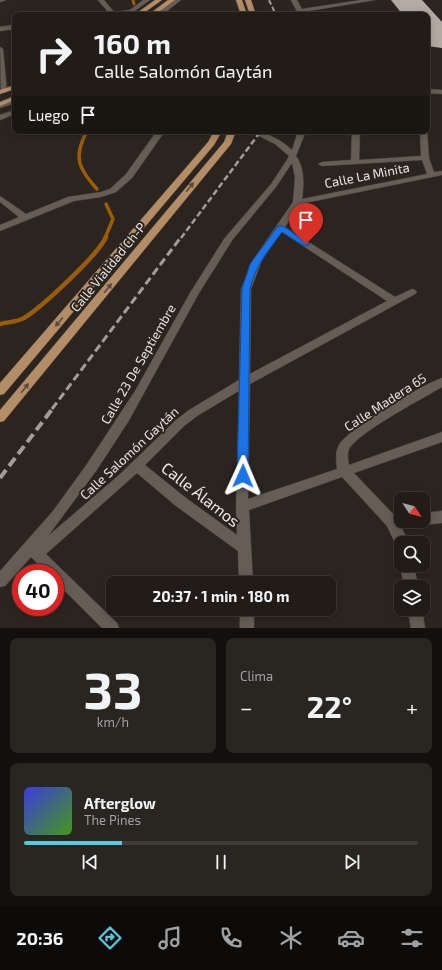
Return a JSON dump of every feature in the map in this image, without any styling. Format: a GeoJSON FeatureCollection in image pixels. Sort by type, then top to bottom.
{"type":"FeatureCollection","features":[{"type":"Feature","properties":{"kind":"main road"},"geometry":{"type":"LineString","coordinates":[[141,12],[159,0]]}},
{"type":"Feature","properties":{"kind":"main road"},"geometry":{"type":"LineString","coordinates":[[155,12],[172,0]]}},
{"type":"Feature","properties":{"kind":"main road"},"geometry":{"type":"LineString","coordinates":[[239,0],[243,12]]}},
{"type":"Feature","properties":{"kind":"main road"},"geometry":{"type":"LineString","coordinates":[[248,0],[252,12]]}},
{"type":"Feature","properties":{"kind":"main road"},"geometry":{"type":"LineString","coordinates":[[2,91],[12,88]]}},
{"type":"Feature","properties":{"kind":"main road"},"geometry":{"type":"LineString","coordinates":[[0,105],[12,99]]}},
{"type":"Feature","properties":{"kind":"main road","name":"Calle Vialidad Ch-P"},"geometry":{"type":"LineString","coordinates":[[0,391],[201,155],[216,134]]}},
{"type":"Feature","properties":{"kind":"main road","name":"Calle Vialidad Ch-P"},"geometry":{"type":"LineString","coordinates":[[0,418],[228,142],[231,134]]}},
{"type":"Feature","properties":{"kind":"street"},"geometry":{"type":"LineString","coordinates":[[102,0],[111,12]]}},
{"type":"Feature","properties":{"kind":"street"},"geometry":{"type":"LineString","coordinates":[[122,12],[132,11],[147,0]]}},
{"type":"Feature","properties":{"kind":"street"},"geometry":{"type":"LineString","coordinates":[[162,12],[178,0]]}},
{"type":"Feature","properties":{"kind":"street"},"geometry":{"type":"LineString","coordinates":[[294,0],[300,12]]}},
{"type":"Feature","properties":{"kind":"street"},"geometry":{"type":"LineString","coordinates":[[306,12],[372,0]]}},
{"type":"Feature","properties":{"kind":"street"},"geometry":{"type":"LineString","coordinates":[[0,29],[12,27]]}},
{"type":"Feature","properties":{"kind":"street"},"geometry":{"type":"LineString","coordinates":[[0,51],[2,91]]}},
{"type":"Feature","properties":{"kind":"street"},"geometry":{"type":"LineString","coordinates":[[430,91],[442,92]]}},
{"type":"Feature","properties":{"kind":"street"},"geometry":{"type":"LineString","coordinates":[[0,105],[12,102]]}},
{"type":"Feature","properties":{"kind":"street"},"geometry":{"type":"LineString","coordinates":[[0,118],[12,113]]}},
{"type":"Feature","properties":{"kind":"street"},"geometry":{"type":"LineString","coordinates":[[0,228],[73,198],[103,194],[114,190],[124,181],[159,134]]}},
{"type":"Feature","properties":{"kind":"street"},"geometry":{"type":"LineString","coordinates":[[246,576],[242,507],[246,289],[248,278],[254,264],[297,202],[299,187],[298,166],[294,156],[279,144],[258,134]]}},
{"type":"Feature","properties":{"kind":"street"},"geometry":{"type":"LineString","coordinates":[[294,156],[301,134]]}},
{"type":"Feature","properties":{"kind":"street"},"geometry":{"type":"LineString","coordinates":[[355,162],[356,134]]}},
{"type":"Feature","properties":{"kind":"street"},"geometry":{"type":"LineString","coordinates":[[424,134],[425,158],[432,176]]}},
{"type":"Feature","properties":{"kind":"street","name":"Calle 23 De Septiembre"},"geometry":{"type":"LineString","coordinates":[[0,581],[34,551],[94,466],[139,394],[186,307],[232,234],[258,206],[294,156]]}},
{"type":"Feature","properties":{"kind":"street"},"geometry":{"type":"LineString","coordinates":[[322,164],[425,158]]}},
{"type":"Feature","properties":{"kind":"street","name":"Calle La Minita"},"geometry":{"type":"LineString","coordinates":[[297,202],[442,173]]}},
{"type":"Feature","properties":{"kind":"street"},"geometry":{"type":"LineString","coordinates":[[0,198],[25,217]]}},
{"type":"Feature","properties":{"kind":"street"},"geometry":{"type":"LineString","coordinates":[[280,228],[394,301]]}},
{"type":"Feature","properties":{"kind":"street","name":"Calle Salomón Gaytán"},"geometry":{"type":"LineString","coordinates":[[34,551],[137,465],[189,416],[244,382],[412,292]]}},
{"type":"Feature","properties":{"kind":"street","name":"Calle Madera 65"},"geometry":{"type":"LineString","coordinates":[[344,471],[341,457],[344,447],[354,436],[406,402],[442,382]]}},
{"type":"Feature","properties":{"kind":"street"},"geometry":{"type":"LineString","coordinates":[[242,507],[442,437]]}},
{"type":"Feature","properties":{"kind":"street","name":"Calle Álamos"},"geometry":{"type":"LineString","coordinates":[[137,465],[181,502],[245,549]]}},
{"type":"Feature","properties":{"kind":"street"},"geometry":{"type":"LineString","coordinates":[[344,471],[394,520]]}},
{"type":"Feature","properties":{"kind":"street"},"geometry":{"type":"LineString","coordinates":[[430,518],[442,517]]}},
{"type":"Feature","properties":{"kind":"street"},"geometry":{"type":"LineString","coordinates":[[34,551],[112,628]]}},
{"type":"Feature","properties":{"kind":"street"},"geometry":{"type":"LineString","coordinates":[[247,616],[248,628]]}},
{"type":"Feature","properties":{"kind":"street"},"geometry":{"type":"LineString","coordinates":[[416,616],[418,628]]}},
{"type":"Feature","properties":{"kind":"building"},"geometry":{"type":"Polygon","coordinates":[[[391,0],[422,0],[442,22],[442,48],[430,46],[430,12],[401,12],[391,0]]]}},
{"type":"Feature","properties":{"kind":"waterway"},"geometry":{"type":"LineString","coordinates":[[133,0],[134,4]]}},
{"type":"Feature","properties":{"kind":"waterway"},"geometry":{"type":"LineString","coordinates":[[86,134],[80,148],[80,162],[85,175],[97,189]]}},
{"type":"Feature","properties":{"kind":"waterway"},"geometry":{"type":"LineString","coordinates":[[105,238],[113,219],[106,204]]}},
{"type":"Feature","properties":{"kind":"waterway"},"geometry":{"type":"LineString","coordinates":[[0,324],[22,319],[43,303],[81,268],[106,237]]}},
{"type":"Feature","properties":{"kind":"railway"},"geometry":{"type":"LineString","coordinates":[[269,0],[275,12]]}},
{"type":"Feature","properties":{"kind":"railway"},"geometry":{"type":"LineString","coordinates":[[181,238],[259,134]]}},
{"type":"Feature","properties":{"kind":"railway"},"geometry":{"type":"LineString","coordinates":[[52,409],[181,237]]}},
{"type":"Feature","properties":{"kind":"railway"},"geometry":{"type":"LineString","coordinates":[[0,478],[53,408]]}},
{"type":"Feature","properties":{"kind":"route"},"geometry":{"type":"LineString","coordinates":[[243,476],[246,289],[248,278],[254,264],[280,228],[306,244]]}}]}
